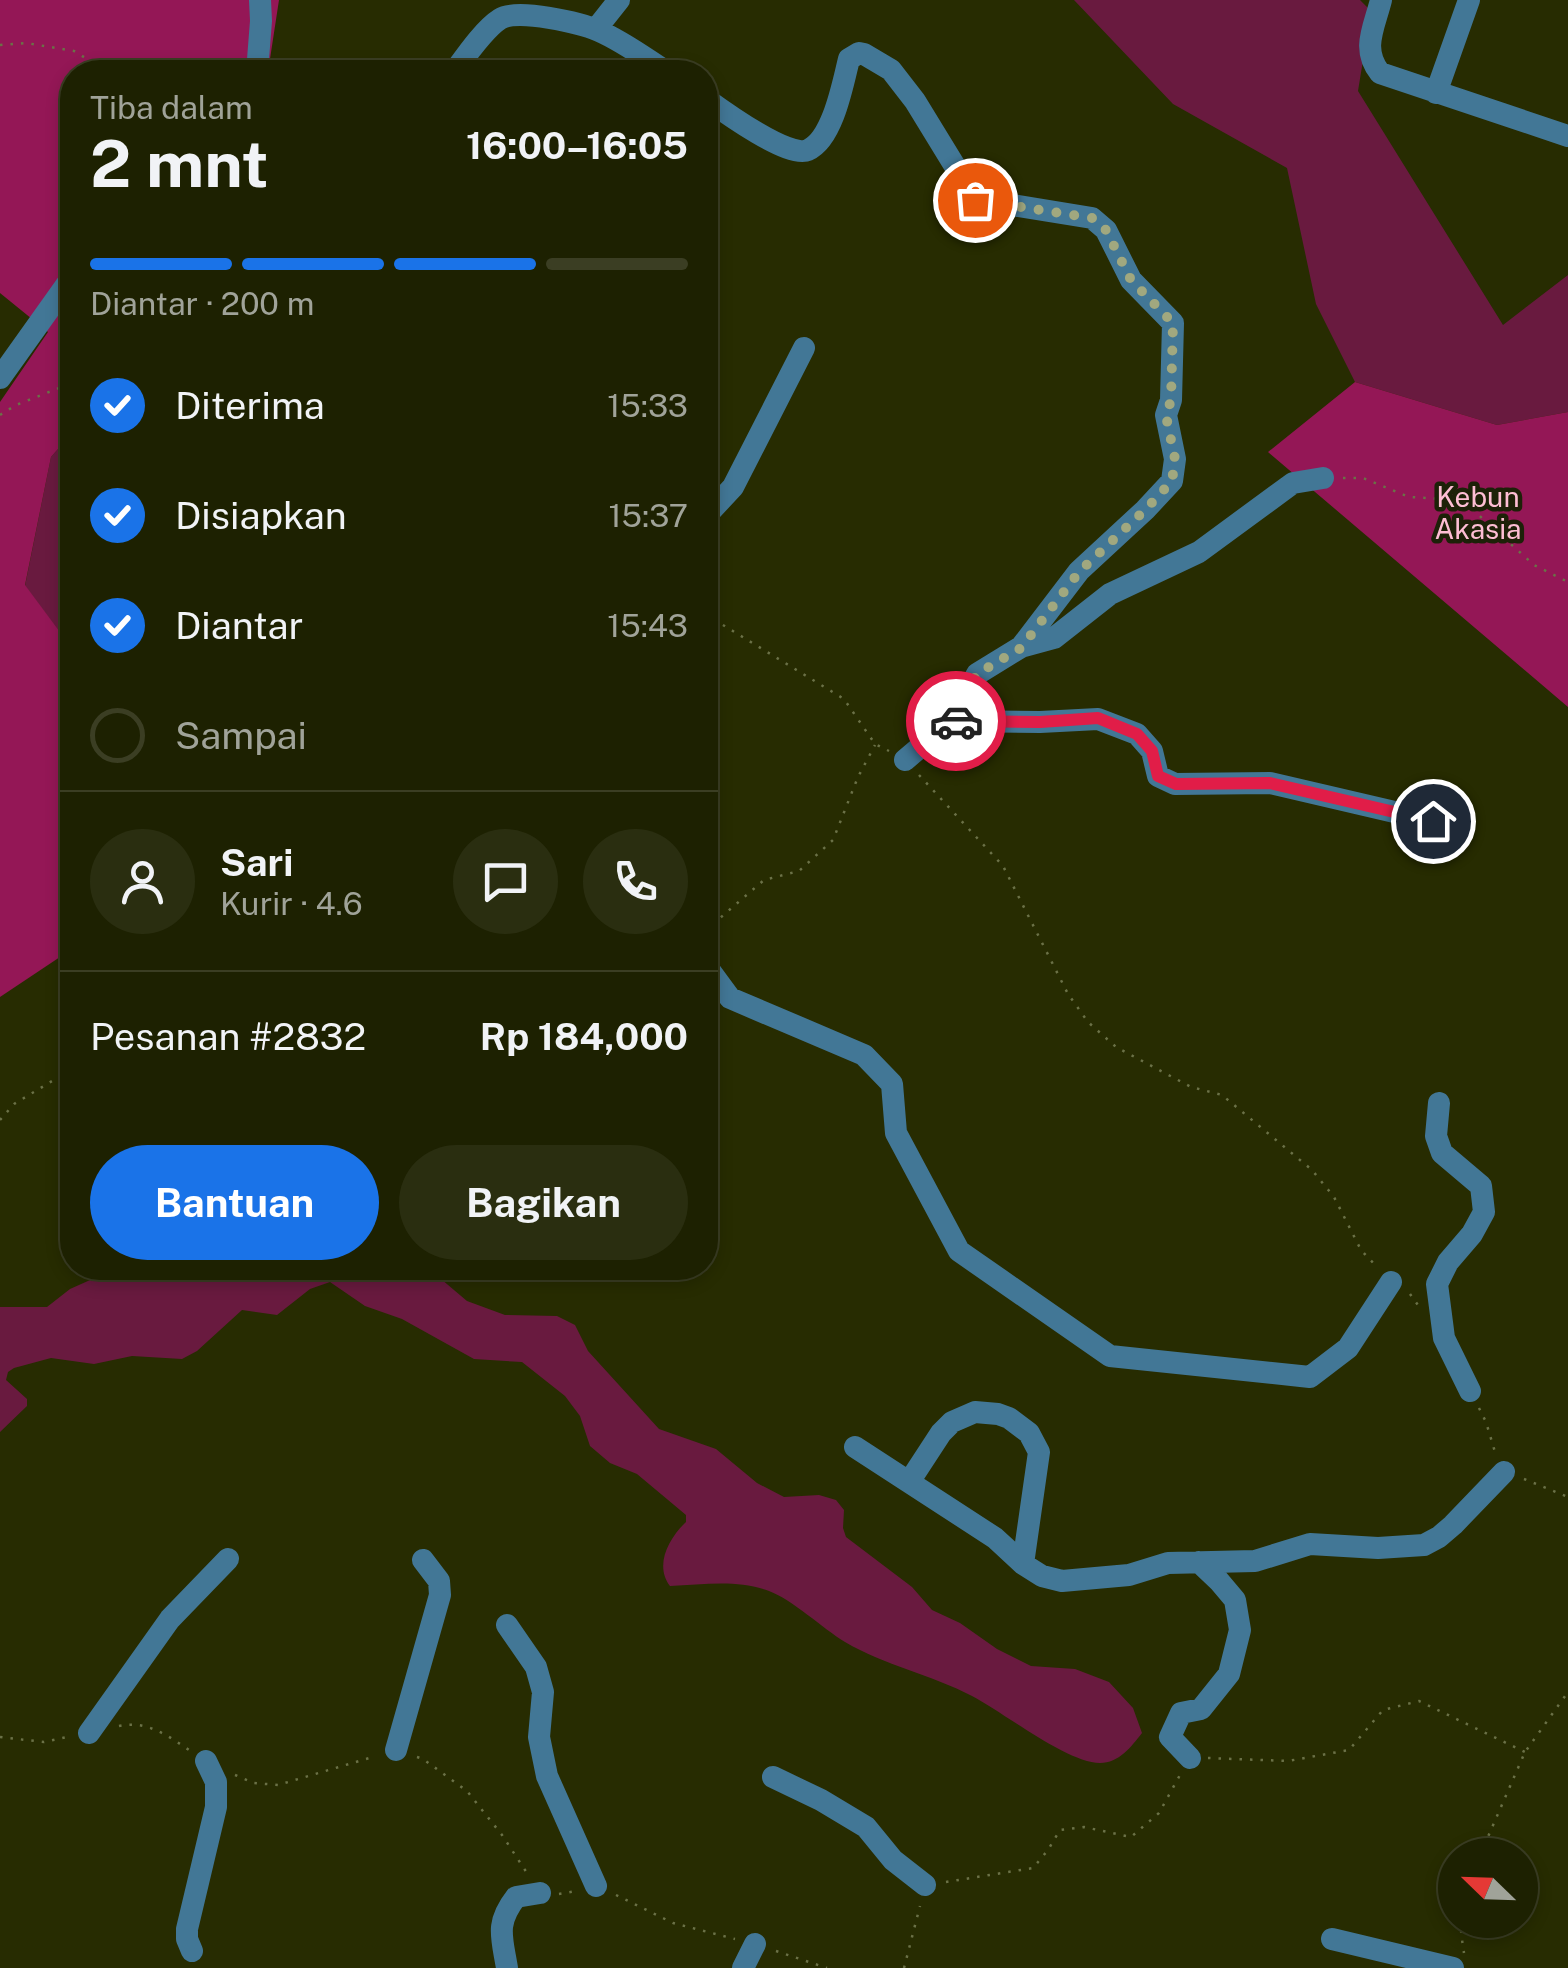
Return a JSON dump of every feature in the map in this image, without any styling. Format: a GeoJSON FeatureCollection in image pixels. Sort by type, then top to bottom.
{"type":"FeatureCollection","features":[{"type":"Feature","properties":{"kind":"street"},"geometry":{"type":"LineString","coordinates":[[258,60],[260,0]]}},
{"type":"Feature","properties":{"kind":"street"},"geometry":{"type":"LineString","coordinates":[[596,29],[619,0]]}},
{"type":"Feature","properties":{"kind":"street"},"geometry":{"type":"LineString","coordinates":[[1381,0],[1369,45],[1370,61],[1380,73],[1567,131]]}},
{"type":"Feature","properties":{"kind":"street"},"geometry":{"type":"LineString","coordinates":[[1436,93],[1470,0]]}},
{"type":"Feature","properties":{"kind":"street"},"geometry":{"type":"LineString","coordinates":[[464,60],[497,20],[511,14],[596,29],[649,60]]}},
{"type":"Feature","properties":{"kind":"street"},"geometry":{"type":"LineString","coordinates":[[718,107],[752,130],[796,152],[808,150],[820,139],[836,109],[849,59],[864,54],[892,70],[975,200],[1092,218],[1106,230],[1131,280],[1173,323],[1171,400],[1166,416],[1175,459],[1172,481],[1079,572],[1021,648]]}},
{"type":"Feature","properties":{"kind":"street"},"geometry":{"type":"LineString","coordinates":[[0,378],[60,294]]}},
{"type":"Feature","properties":{"kind":"street"},"geometry":{"type":"LineString","coordinates":[[718,504],[733,488],[804,348]]}},
{"type":"Feature","properties":{"kind":"street"},"geometry":{"type":"LineString","coordinates":[[905,760],[951,721],[977,674],[1021,648],[1054,638],[1110,594],[1199,552],[1293,483],[1323,478]]}},
{"type":"Feature","properties":{"kind":"street"},"geometry":{"type":"LineString","coordinates":[[951,721],[1098,718],[1137,734],[1152,751],[1158,776],[1176,784],[1270,783],[1433,821]]}},
{"type":"Feature","properties":{"kind":"street"},"geometry":{"type":"LineString","coordinates":[[718,982],[730,998],[864,1055],[892,1084],[896,1133],[959,1251],[1110,1356],[1310,1377],[1348,1348],[1390,1282]]}},
{"type":"Feature","properties":{"kind":"street"},"geometry":{"type":"LineString","coordinates":[[1439,1102],[1436,1136],[1442,1153],[1481,1186],[1484,1212],[1437,1284],[1444,1338],[1470,1391]]}},
{"type":"Feature","properties":{"kind":"street"},"geometry":{"type":"LineString","coordinates":[[909,1482],[952,1422],[975,1412],[1009,1418],[1029,1433],[1039,1452],[1024,1564]]}},
{"type":"Feature","properties":{"kind":"street"},"geometry":{"type":"LineString","coordinates":[[855,1447],[995,1538],[1042,1576],[1062,1582],[1129,1574],[1168,1562],[1255,1562],[1310,1544],[1378,1548],[1424,1545],[1453,1525],[1504,1472]]}},
{"type":"Feature","properties":{"kind":"street"},"geometry":{"type":"LineString","coordinates":[[89,1733],[170,1619],[228,1559]]}},
{"type":"Feature","properties":{"kind":"street"},"geometry":{"type":"LineString","coordinates":[[396,1750],[440,1595],[440,1581],[422,1560]]}},
{"type":"Feature","properties":{"kind":"street"},"geometry":{"type":"LineString","coordinates":[[1190,1758],[1170,1737],[1181,1713],[1201,1709],[1228,1674],[1240,1630],[1235,1600],[1199,1562]]}},
{"type":"Feature","properties":{"kind":"street"},"geometry":{"type":"LineString","coordinates":[[506,1625],[536,1668],[543,1692],[539,1737],[547,1776],[596,1886]]}},
{"type":"Feature","properties":{"kind":"street"},"geometry":{"type":"LineString","coordinates":[[192,1951],[186,1929],[216,1807],[216,1782],[206,1761]]}},
{"type":"Feature","properties":{"kind":"street"},"geometry":{"type":"LineString","coordinates":[[773,1776],[866,1827],[893,1860],[925,1885]]}},
{"type":"Feature","properties":{"kind":"street"},"geometry":{"type":"LineString","coordinates":[[507,1968],[500,1926],[516,1897],[540,1893]]}},
{"type":"Feature","properties":{"kind":"street"},"geometry":{"type":"LineString","coordinates":[[1332,1938],[1458,1959]]}},
{"type":"Feature","properties":{"kind":"street"},"geometry":{"type":"LineString","coordinates":[[742,1968],[755,1944]]}},
{"type":"Feature","properties":{"kind":"path"},"geometry":{"type":"LineString","coordinates":[[0,45],[26,42],[74,51],[89,60]]}},
{"type":"Feature","properties":{"kind":"path"},"geometry":{"type":"LineString","coordinates":[[0,415],[60,388]]}},
{"type":"Feature","properties":{"kind":"path"},"geometry":{"type":"LineString","coordinates":[[1323,478],[1362,478],[1408,497],[1462,500],[1534,566],[1568,582]]}},
{"type":"Feature","properties":{"kind":"path"},"geometry":{"type":"LineString","coordinates":[[718,622],[844,699],[875,744],[905,760],[1004,866],[1068,994],[1088,1022],[1116,1047],[1191,1086],[1222,1095],[1312,1170],[1334,1197],[1361,1250],[1390,1282],[1409,1292],[1419,1307]]}},
{"type":"Feature","properties":{"kind":"path"},"geometry":{"type":"LineString","coordinates":[[718,921],[764,880],[799,871],[833,840],[875,744]]}},
{"type":"Feature","properties":{"kind":"path"},"geometry":{"type":"LineString","coordinates":[[0,1120],[14,1104],[60,1076]]}},
{"type":"Feature","properties":{"kind":"path"},"geometry":{"type":"LineString","coordinates":[[1470,1391],[1504,1472],[1568,1496]]}},
{"type":"Feature","properties":{"kind":"path"},"geometry":{"type":"LineString","coordinates":[[1487,1838],[1525,1752],[1568,1692]]}},
{"type":"Feature","properties":{"kind":"path"},"geometry":{"type":"LineString","coordinates":[[904,1968],[925,1885],[1033,1868],[1060,1830],[1084,1827],[1130,1837],[1159,1813],[1190,1758],[1288,1761],[1349,1750],[1382,1710],[1420,1701],[1525,1752]]}},
{"type":"Feature","properties":{"kind":"path"},"geometry":{"type":"LineString","coordinates":[[0,1737],[44,1742],[128,1724],[158,1729],[206,1761],[254,1782],[278,1785],[396,1750],[424,1759],[466,1792],[502,1835],[540,1893],[560,1894],[596,1886],[673,1924],[755,1944],[826,1968]]}},
{"type":"Feature","properties":{"kind":"shaded area"},"geometry":{"type":"Polygon","coordinates":[[[1074,0],[1360,0],[1371,11],[1358,91],[1503,325],[1568,275],[1568,412],[1497,425],[1355,382],[1316,304],[1287,168],[1173,104],[1074,0]]]}},
{"type":"Feature","properties":{"kind":"shaded area"},"geometry":{"type":"Polygon","coordinates":[[[60,447],[60,632],[25,586],[51,457],[60,447]]]}},
{"type":"Feature","properties":{"kind":"shaded area"},"geometry":{"type":"Polygon","coordinates":[[[90,1280],[442,1280],[467,1301],[505,1315],[557,1316],[575,1325],[588,1351],[659,1429],[716,1449],[757,1483],[784,1497],[819,1495],[836,1500],[844,1510],[846,1537],[912,1587],[932,1610],[1031,1666],[1075,1669],[1109,1682],[1133,1708],[1142,1733],[1113,1760],[1086,1761],[1053,1746],[972,1696],[860,1650],[769,1591],[732,1584],[670,1586],[663,1569],[666,1552],[686,1522],[686,1515],[637,1474],[610,1463],[590,1446],[580,1416],[565,1396],[522,1362],[474,1359],[402,1319],[365,1306],[330,1282],[310,1289],[277,1315],[242,1310],[197,1351],[182,1359],[132,1356],[94,1364],[51,1358],[14,1368],[6,1380],[27,1399],[27,1406],[0,1432],[0,1307],[47,1307],[70,1289],[90,1280]]]}},
{"type":"Feature","properties":{"kind":"green space"},"geometry":{"type":"Polygon","coordinates":[[[0,0],[279,0],[270,60],[60,60],[60,447],[51,457],[25,585],[60,632],[60,957],[0,997],[0,402],[48,332],[0,293],[0,0]]]}},
{"type":"Feature","properties":{"kind":"green space","name":"Kebun Akasia"},"geometry":{"type":"Polygon","coordinates":[[[1355,382],[1497,425],[1568,412],[1568,707],[1268,452],[1355,382]]]}},
{"type":"Feature","properties":{"kind":"way so far"},"geometry":{"type":"LineString","coordinates":[[956,721],[951,721],[977,674],[1021,648],[1079,572],[1172,481],[1175,459],[1166,416],[1171,400],[1173,323],[1131,280],[1106,230],[1092,218],[975,200]]}},
{"type":"Feature","properties":{"kind":"route"},"geometry":{"type":"LineString","coordinates":[[956,721],[1098,718],[1137,734],[1152,751],[1158,776],[1176,784],[1270,783],[1433,821]]}}]}
